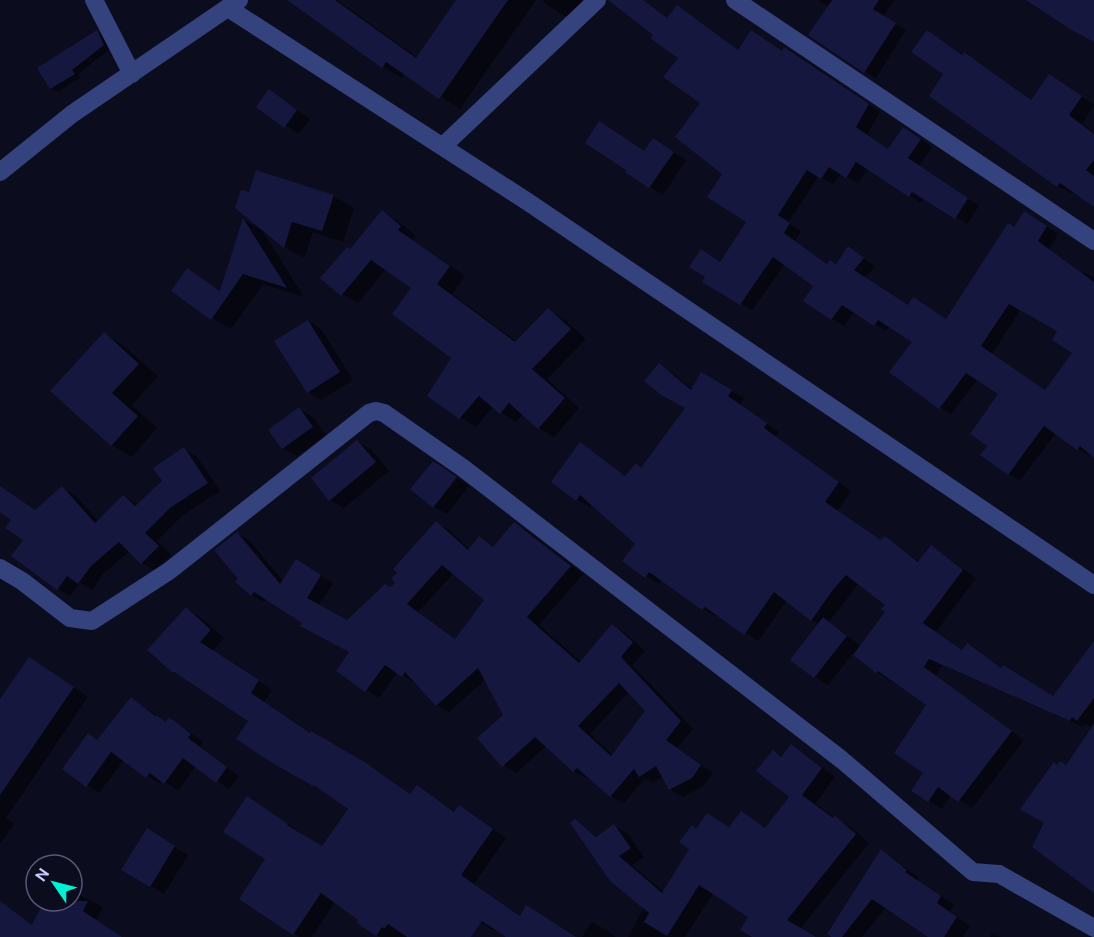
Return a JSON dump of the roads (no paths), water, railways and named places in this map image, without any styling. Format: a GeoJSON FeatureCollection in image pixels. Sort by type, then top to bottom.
{"type":"FeatureCollection","features":[{"type":"Feature","properties":{"kind":"street"},"geometry":{"type":"LineString","coordinates":[[94,0],[132,75]]}},
{"type":"Feature","properties":{"kind":"street"},"geometry":{"type":"LineString","coordinates":[[443,146],[597,0]]}},
{"type":"Feature","properties":{"kind":"street"},"geometry":{"type":"LineString","coordinates":[[735,0],[1094,241]]}},
{"type":"Feature","properties":{"kind":"street"},"geometry":{"type":"LineString","coordinates":[[0,172],[72,114],[234,4],[1094,585]]}},
{"type":"Feature","properties":{"kind":"street"},"geometry":{"type":"LineString","coordinates":[[0,568],[22,581],[70,618],[92,621],[169,571],[369,413],[384,413],[463,468],[842,760],[973,872],[999,874],[1094,928]]}}]}
